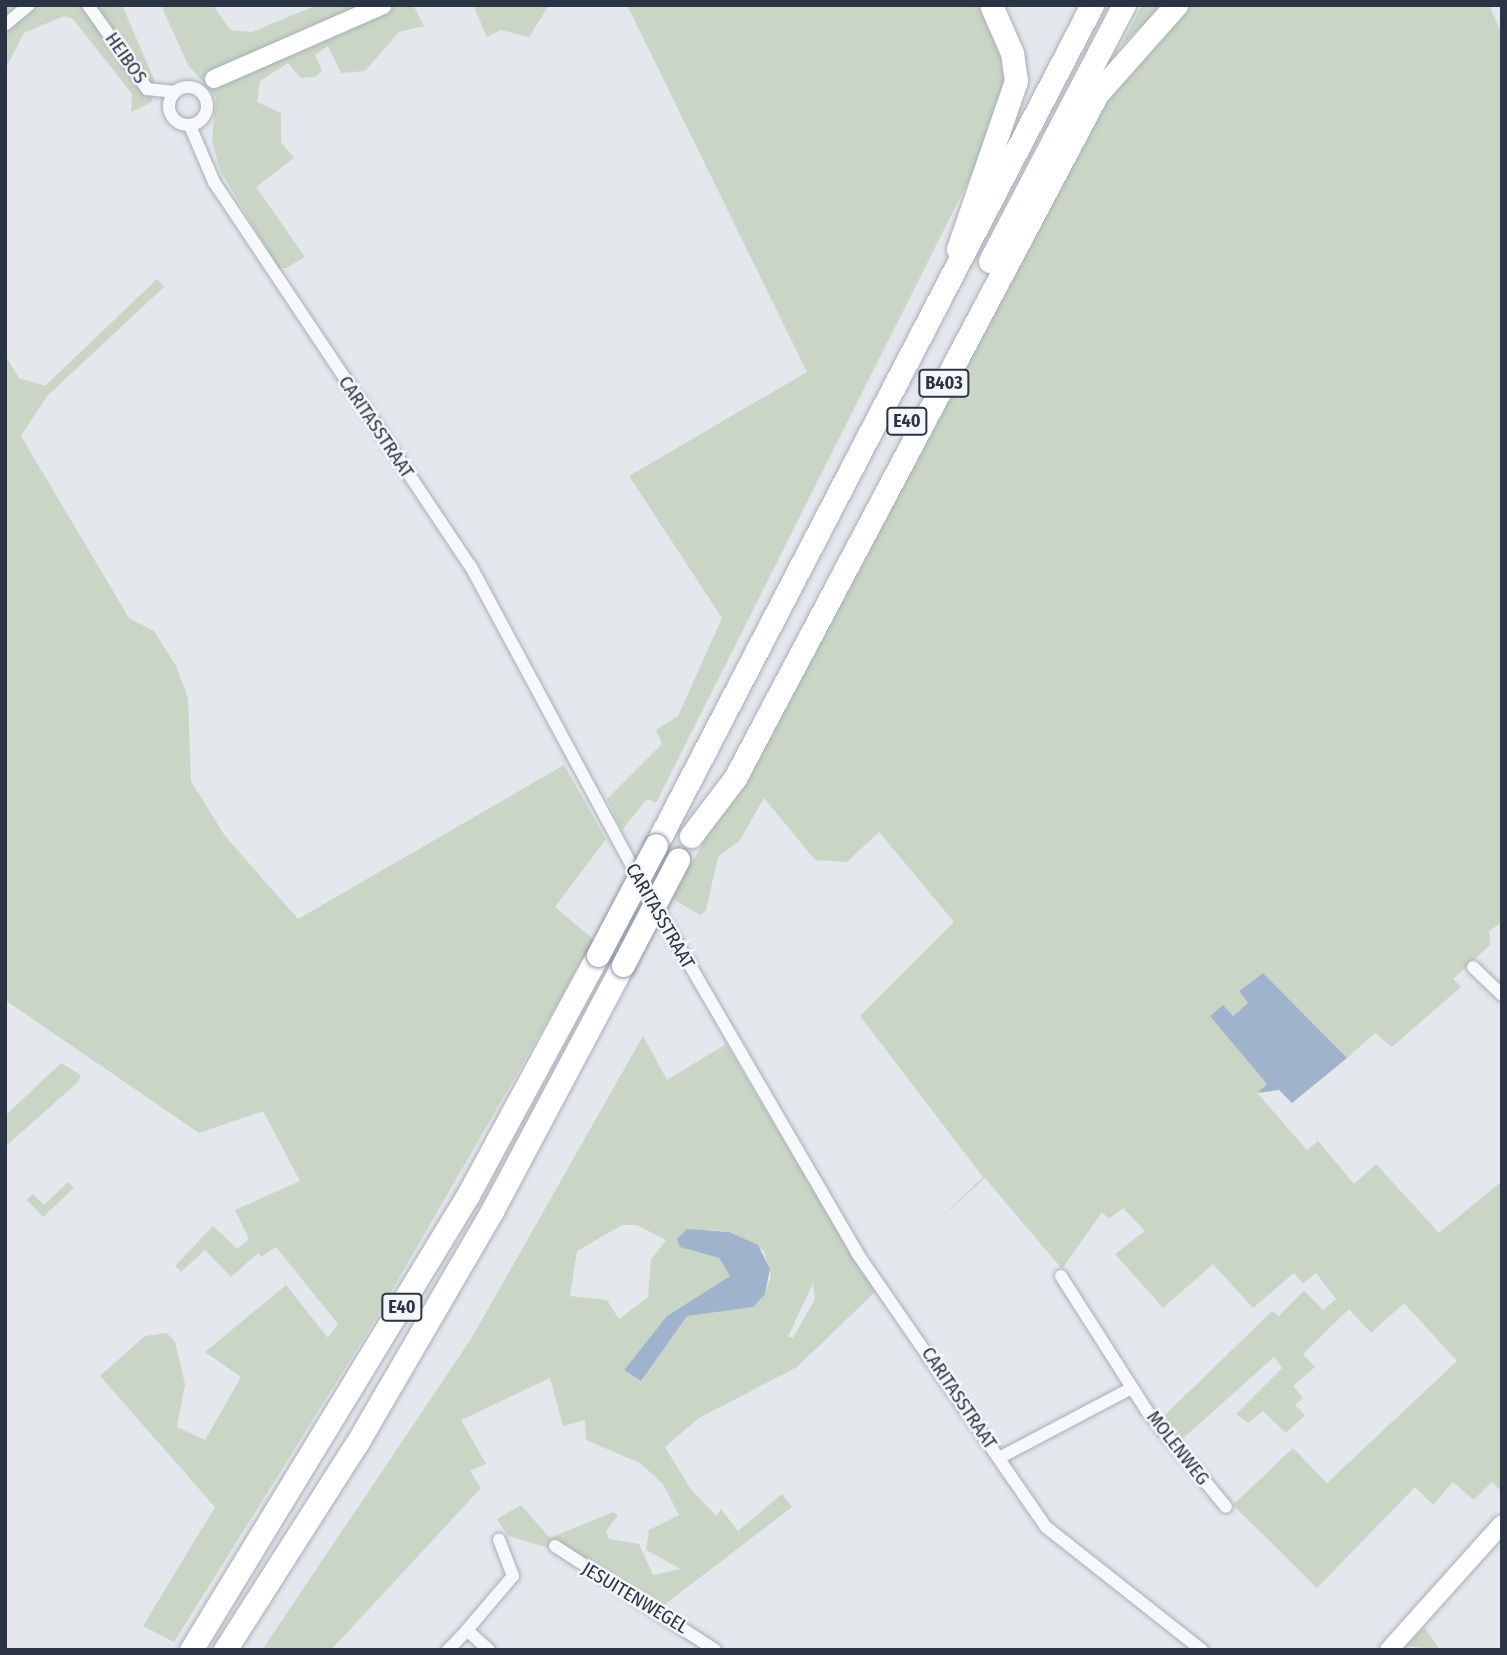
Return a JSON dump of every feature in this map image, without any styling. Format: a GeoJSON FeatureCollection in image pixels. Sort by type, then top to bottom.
{"type":"FeatureCollection","features":[{"type":"Feature","properties":{"kind":"highway"},"geometry":{"type":"LineString","coordinates":[[954,274],[963,220],[1002,136],[1016,81],[1012,53],[991,5]]}},
{"type":"Feature","properties":{"kind":"highway","name":"E40"},"geometry":{"type":"LineString","coordinates":[[191,1650],[468,1195],[656,845],[1092,5]]}},
{"type":"Feature","properties":{"kind":"highway","name":"E40"},"geometry":{"type":"LineString","coordinates":[[225,1650],[492,1211],[691,836],[1124,5]]}},
{"type":"Feature","properties":{"kind":"highway","name":"B403"},"geometry":{"type":"LineString","coordinates":[[691,836],[734,778],[1097,94],[1176,5]]}},
{"type":"Feature","properties":{"kind":"street"},"geometry":{"type":"LineString","coordinates":[[5,25],[29,5]]}},
{"type":"Feature","properties":{"kind":"street","name":"HEIBOS"},"geometry":{"type":"LineString","coordinates":[[88,5],[147,89],[175,92],[208,86]]}},
{"type":"Feature","properties":{"kind":"street"},"geometry":{"type":"LineString","coordinates":[[190,126],[204,118],[208,86],[383,5]]}},
{"type":"Feature","properties":{"kind":"street","name":"CARITASSTRAAT"},"geometry":{"type":"LineString","coordinates":[[175,92],[169,109],[173,119],[190,126],[214,183],[471,567],[631,864],[857,1253],[1046,1527],[1202,1650]]}},
{"type":"Feature","properties":{"kind":"street"},"geometry":{"type":"LineString","coordinates":[[1472,967],[1502,995]]}},
{"type":"Feature","properties":{"kind":"street","name":"MOLENWEG"},"geometry":{"type":"LineString","coordinates":[[1061,1276],[1132,1388],[1226,1507]]}},
{"type":"Feature","properties":{"kind":"street"},"geometry":{"type":"LineString","coordinates":[[999,1458],[1132,1388]]}},
{"type":"Feature","properties":{"kind":"street"},"geometry":{"type":"LineString","coordinates":[[1389,1650],[1502,1524]]}},
{"type":"Feature","properties":{"kind":"street"},"geometry":{"type":"LineString","coordinates":[[447,1650],[513,1576],[499,1539]]}},
{"type":"Feature","properties":{"kind":"street","name":"JESUITENWEGEL"},"geometry":{"type":"LineString","coordinates":[[555,1546],[715,1650]]}},
{"type":"Feature","properties":{"kind":"street"},"geometry":{"type":"LineString","coordinates":[[467,1630],[489,1650]]}},
{"type":"Feature","properties":{"kind":"green space"},"geometry":{"type":"Polygon","coordinates":[[[5,5],[122,5],[154,79],[152,102],[131,112],[132,94],[73,19],[64,16],[24,33],[5,70],[5,5]]]}},
{"type":"Feature","properties":{"kind":"green space"},"geometry":{"type":"Polygon","coordinates":[[[161,5],[213,5],[230,30],[252,32],[317,5],[413,5],[424,26],[399,32],[365,71],[341,73],[328,46],[315,55],[322,71],[315,77],[301,78],[288,63],[260,81],[257,102],[281,113],[281,142],[294,158],[256,187],[305,257],[286,268],[278,268],[220,170],[212,141],[216,97],[188,65],[161,5]]]}},
{"type":"Feature","properties":{"kind":"green space"},"geometry":{"type":"Polygon","coordinates":[[[473,5],[546,5],[547,8],[529,37],[501,30],[487,37],[473,5]]]}},
{"type":"Feature","properties":{"kind":"green space"},"geometry":{"type":"Polygon","coordinates":[[[627,5],[981,5],[1006,62],[1003,112],[656,803],[647,799],[622,830],[607,799],[662,744],[656,730],[678,716],[722,618],[629,476],[807,372],[627,5]]]}},
{"type":"Feature","properties":{"kind":"green space"},"geometry":{"type":"Polygon","coordinates":[[[1142,5],[1163,5],[1120,47],[1142,5]]]}},
{"type":"Feature","properties":{"kind":"green space"},"geometry":{"type":"Polygon","coordinates":[[[1190,5],[1489,5],[1502,34],[1502,922],[1489,931],[1490,945],[1453,979],[1461,987],[1392,1047],[1375,1033],[1347,1058],[1263,973],[1239,991],[1248,1003],[1233,1016],[1268,1084],[1257,1093],[1307,1150],[1318,1141],[1354,1184],[1376,1164],[1439,1233],[1502,1181],[1502,1492],[1492,1482],[1474,1500],[1453,1482],[1433,1505],[1415,1487],[1317,1588],[1233,1505],[1293,1448],[1327,1483],[1457,1361],[1404,1303],[1371,1333],[1349,1309],[1303,1354],[1315,1367],[1293,1386],[1303,1398],[1295,1405],[1305,1415],[1286,1433],[1263,1411],[1248,1423],[1236,1414],[1282,1368],[1274,1357],[1179,1442],[1163,1417],[1272,1311],[1279,1316],[1304,1291],[1323,1310],[1336,1299],[1316,1273],[1303,1283],[1294,1273],[1253,1308],[1213,1264],[1163,1308],[1115,1254],[1145,1231],[1123,1208],[1109,1219],[1102,1212],[1062,1269],[985,1178],[935,1223],[983,1177],[860,1016],[954,922],[879,832],[847,862],[815,860],[764,798],[740,840],[718,857],[706,910],[700,915],[673,899],[1107,85],[1190,5]]]}},
{"type":"Feature","properties":{"kind":"green space"},"geometry":{"type":"Polygon","coordinates":[[[157,279],[164,287],[47,396],[21,436],[129,618],[154,631],[176,666],[188,698],[191,781],[225,836],[298,919],[564,765],[606,839],[555,907],[594,940],[372,1325],[174,1642],[143,1626],[215,1507],[100,1376],[145,1336],[167,1333],[175,1342],[185,1384],[177,1427],[205,1440],[241,1377],[205,1352],[286,1285],[328,1338],[338,1324],[276,1247],[261,1257],[258,1253],[231,1277],[205,1250],[181,1272],[175,1266],[213,1226],[237,1249],[249,1239],[235,1210],[300,1181],[263,1111],[199,1133],[5,1000],[5,355],[19,378],[45,386],[157,279]]]}},
{"type":"Feature","properties":{"kind":"green space"},"geometry":{"type":"Polygon","coordinates":[[[643,1036],[667,1080],[726,1044],[875,1292],[797,1367],[699,1418],[665,1447],[690,1488],[716,1516],[721,1509],[738,1531],[782,1494],[792,1507],[664,1605],[594,1561],[508,1536],[497,1519],[521,1505],[550,1538],[613,1512],[618,1515],[606,1531],[609,1539],[639,1544],[653,1575],[681,1569],[646,1550],[649,1530],[679,1515],[663,1484],[640,1463],[586,1440],[585,1420],[563,1426],[550,1378],[461,1420],[486,1464],[470,1471],[481,1488],[331,1650],[262,1650],[471,1339],[643,1036]],[[622,1225],[577,1251],[570,1296],[607,1300],[619,1319],[648,1297],[651,1260],[666,1240],[637,1225],[622,1225]],[[710,1230],[677,1239],[686,1249],[719,1258],[730,1276],[667,1316],[624,1370],[641,1381],[687,1315],[752,1307],[765,1294],[771,1276],[764,1251],[729,1232],[710,1230]],[[813,1283],[788,1337],[793,1338],[815,1299],[813,1283]]]}},
{"type":"Feature","properties":{"kind":"green space"},"geometry":{"type":"Polygon","coordinates":[[[61,1063],[81,1075],[78,1082],[5,1147],[5,1116],[61,1063]]]}},
{"type":"Feature","properties":{"kind":"green space"},"geometry":{"type":"Polygon","coordinates":[[[68,1182],[74,1188],[43,1217],[27,1200],[33,1194],[44,1205],[68,1182]]]}},
{"type":"Feature","properties":{"kind":"green space"},"geometry":{"type":"Polygon","coordinates":[[[1424,1627],[1440,1650],[1406,1646],[1424,1627]]]}},
{"type":"Feature","properties":{"kind":"water"},"geometry":{"type":"Polygon","coordinates":[[[1263,973],[1347,1058],[1292,1103],[1279,1090],[1257,1093],[1267,1084],[1210,1016],[1223,1005],[1233,1016],[1248,1003],[1239,991],[1263,973]]]}},
{"type":"Feature","properties":{"kind":"water"},"geometry":{"type":"Polygon","coordinates":[[[687,1229],[729,1232],[758,1245],[770,1269],[765,1294],[753,1307],[687,1316],[641,1381],[624,1370],[667,1316],[730,1276],[719,1258],[680,1247],[677,1239],[687,1229]]]}}]}
